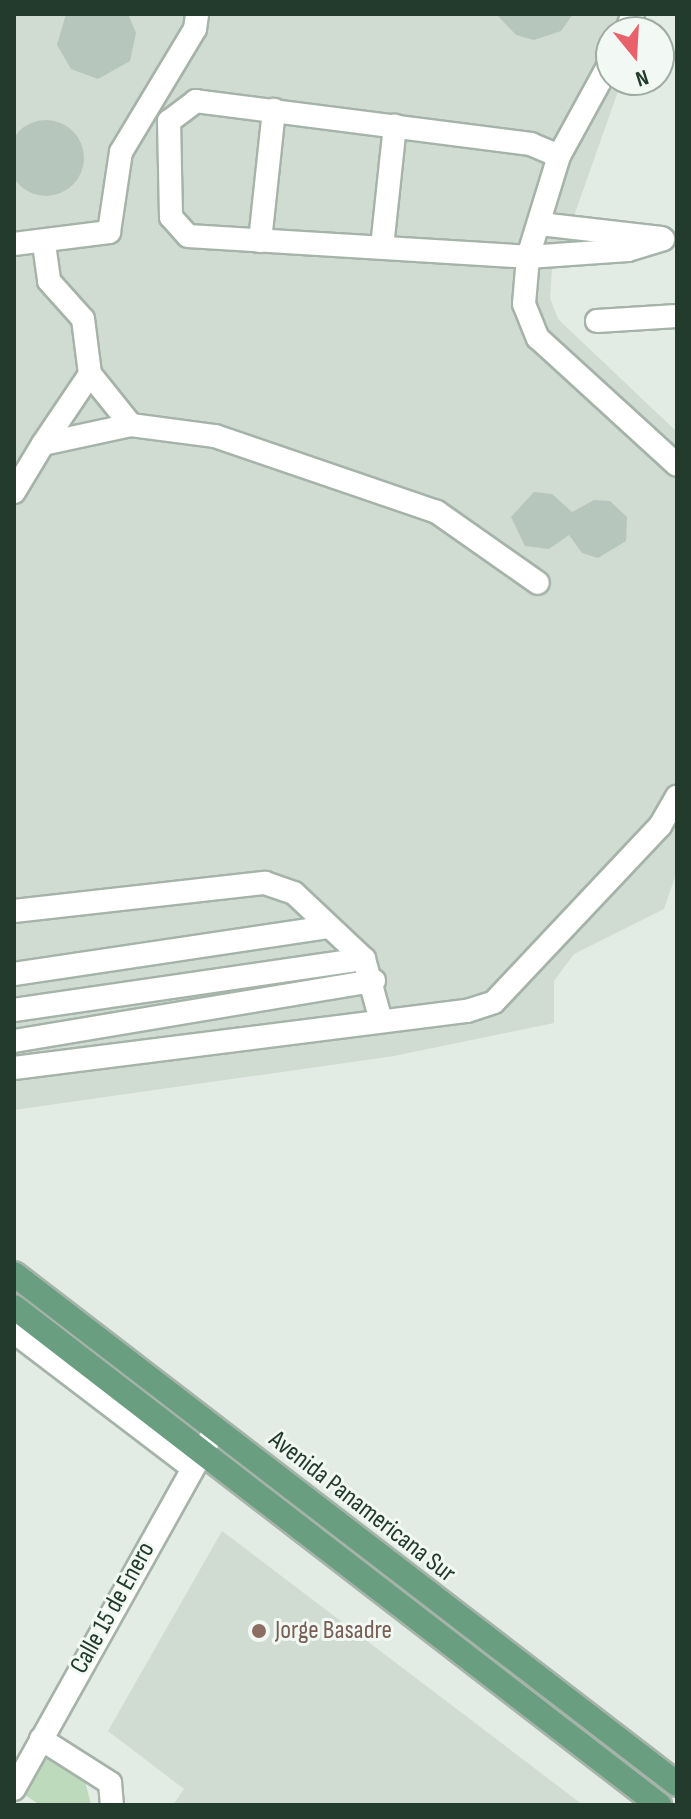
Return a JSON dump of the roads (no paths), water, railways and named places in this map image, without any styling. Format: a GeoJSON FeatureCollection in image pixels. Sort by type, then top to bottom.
{"type":"FeatureCollection","features":[{"type":"Feature","properties":{"kind":"main road","name":"Avenida Panamericana Sur"},"geometry":{"type":"LineString","coordinates":[[14,1274],[677,1784]]}},
{"type":"Feature","properties":{"kind":"main road"},"geometry":{"type":"LineString","coordinates":[[14,1307],[195,1460],[659,1805]]}},
{"type":"Feature","properties":{"kind":"street"},"geometry":{"type":"LineString","coordinates":[[14,244],[44,244],[109,232],[121,152],[195,29],[197,14]]}},
{"type":"Feature","properties":{"kind":"street"},"geometry":{"type":"LineString","coordinates":[[595,90],[559,156],[528,257],[524,304],[538,338],[677,465]]}},
{"type":"Feature","properties":{"kind":"street"},"geometry":{"type":"LineString","coordinates":[[559,156],[531,144],[196,101],[169,121],[171,217],[188,236],[528,257],[628,250],[670,238]]}},
{"type":"Feature","properties":{"kind":"street"},"geometry":{"type":"LineString","coordinates":[[260,241],[274,110]]}},
{"type":"Feature","properties":{"kind":"street"},"geometry":{"type":"LineString","coordinates":[[382,247],[395,126]]}},
{"type":"Feature","properties":{"kind":"street"},"geometry":{"type":"LineString","coordinates":[[540,224],[670,238]]}},
{"type":"Feature","properties":{"kind":"street"},"geometry":{"type":"LineString","coordinates":[[44,244],[49,281],[83,319],[90,374],[131,425]]}},
{"type":"Feature","properties":{"kind":"street"},"geometry":{"type":"LineString","coordinates":[[597,321],[677,316]]}},
{"type":"Feature","properties":{"kind":"street"},"geometry":{"type":"LineString","coordinates":[[14,492],[66,400],[90,374]]}},
{"type":"Feature","properties":{"kind":"street"},"geometry":{"type":"LineString","coordinates":[[43,444],[131,425],[215,436],[437,512],[538,583]]}},
{"type":"Feature","properties":{"kind":"street"},"geometry":{"type":"LineString","coordinates":[[14,1068],[380,1017],[467,1011],[515,988],[660,826],[677,797]]}},
{"type":"Feature","properties":{"kind":"street"},"geometry":{"type":"LineString","coordinates":[[14,911],[265,883],[294,893],[364,959],[374,981],[380,1017]]}},
{"type":"Feature","properties":{"kind":"street"},"geometry":{"type":"LineString","coordinates":[[14,974],[328,927]]}},
{"type":"Feature","properties":{"kind":"street"},"geometry":{"type":"LineString","coordinates":[[14,1010],[364,959]]}},
{"type":"Feature","properties":{"kind":"street"},"geometry":{"type":"LineString","coordinates":[[14,1041],[374,981]]}},
{"type":"Feature","properties":{"kind":"street"},"geometry":{"type":"LineString","coordinates":[[14,1332],[195,1460]]}},
{"type":"Feature","properties":{"kind":"street","name":"Calle 15 de Enero"},"geometry":{"type":"LineString","coordinates":[[14,1789],[215,1429]]}},
{"type":"Feature","properties":{"kind":"street"},"geometry":{"type":"LineString","coordinates":[[41,1739],[110,1783],[112,1805]]}},
{"type":"Feature","properties":{"kind":"place","name":"Jorge Basadre"},"geometry":{"type":"Point","coordinates":[259,1631]}}]}
